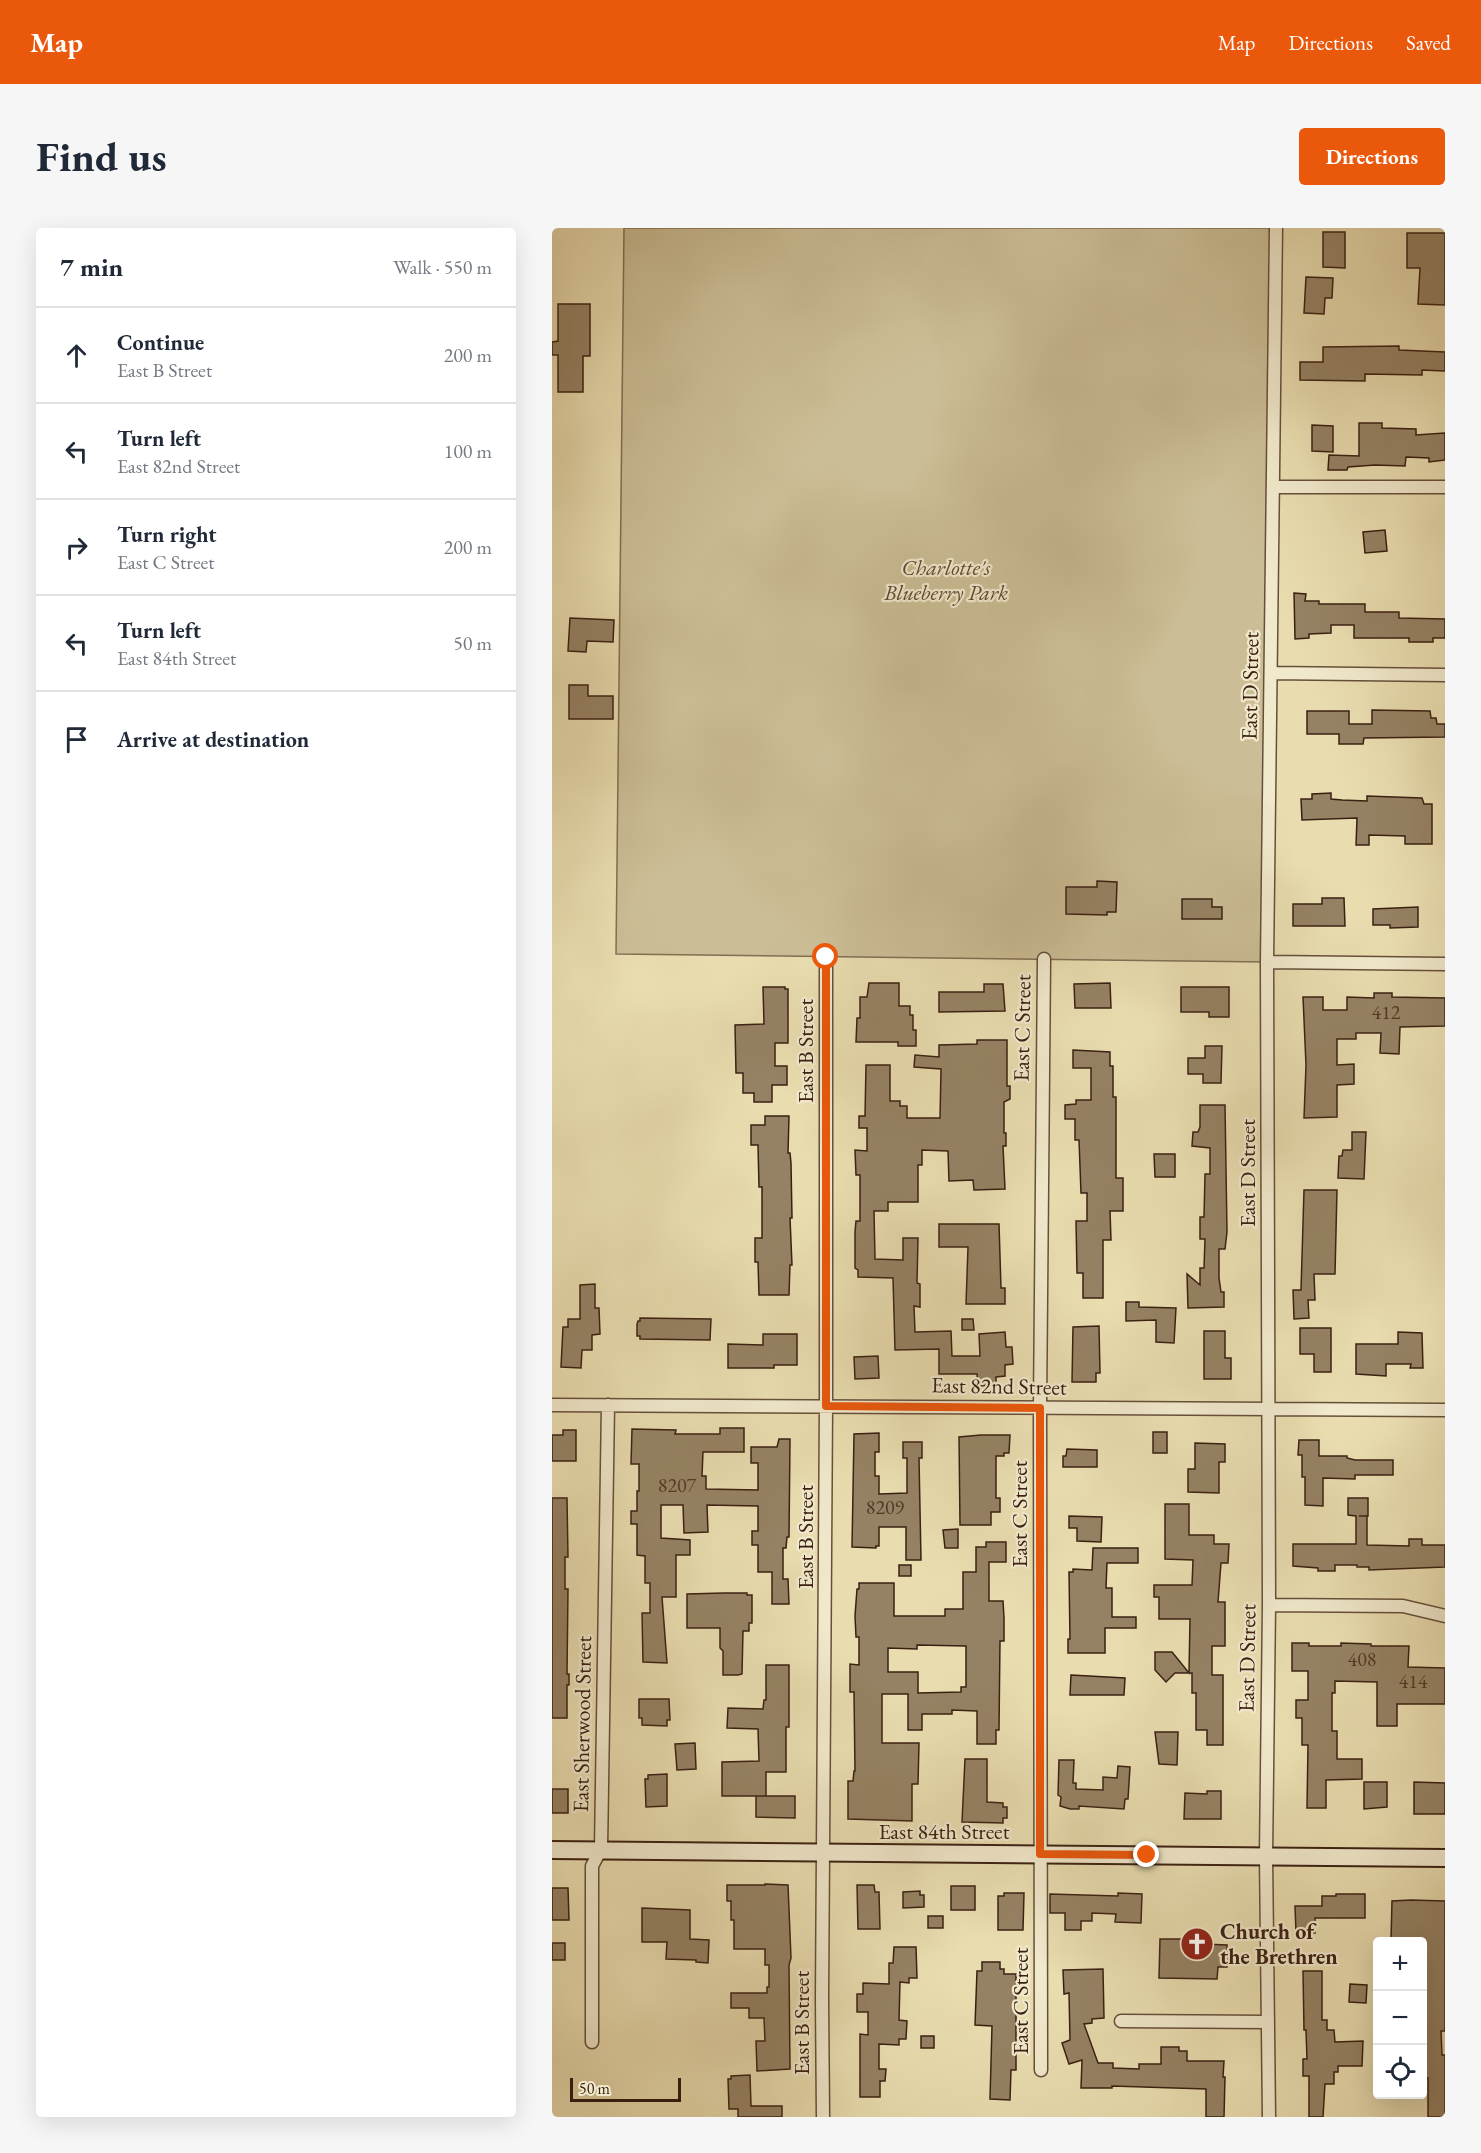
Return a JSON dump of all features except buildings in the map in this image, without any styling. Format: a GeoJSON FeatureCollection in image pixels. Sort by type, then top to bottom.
{"type":"FeatureCollection","features":[{"type":"Feature","properties":{"kind":"street","name":"East D Street"},"geometry":{"type":"LineString","coordinates":[[1269,2117],[1266,1856],[1269,1605],[1268,962],[1276,228]]}},
{"type":"Feature","properties":{"kind":"street"},"geometry":{"type":"LineString","coordinates":[[1273,487],[1445,487]]}},
{"type":"Feature","properties":{"kind":"street"},"geometry":{"type":"LineString","coordinates":[[1271,673],[1445,675]]}},
{"type":"Feature","properties":{"kind":"street","name":"East B Street"},"geometry":{"type":"LineString","coordinates":[[823,2117],[826,957]]}},
{"type":"Feature","properties":{"kind":"street","name":"East C Street"},"geometry":{"type":"LineString","coordinates":[[1041,2070],[1040,1408],[1044,959]]}},
{"type":"Feature","properties":{"kind":"street"},"geometry":{"type":"LineString","coordinates":[[1268,962],[1445,964]]}},
{"type":"Feature","properties":{"kind":"street","name":"East 82nd Street"},"geometry":{"type":"LineString","coordinates":[[552,1405],[1445,1410]]}},
{"type":"Feature","properties":{"kind":"street","name":"East Sherwood Street"},"geometry":{"type":"LineString","coordinates":[[592,2042],[592,1866],[602,1849],[608,1405]]}},
{"type":"Feature","properties":{"kind":"street"},"geometry":{"type":"LineString","coordinates":[[1269,1605],[1403,1606],[1445,1616]]}},
{"type":"Feature","properties":{"kind":"street","name":"East 84th Street"},"geometry":{"type":"LineString","coordinates":[[552,1850],[1445,1858]]}},
{"type":"Feature","properties":{"kind":"street"},"geometry":{"type":"LineString","coordinates":[[1121,2021],[1268,2022]]}},
{"type":"Feature","properties":{"kind":"green space","name":"Charlotte's Blueberry Park"},"geometry":{"type":"Polygon","coordinates":[[[624,228],[1276,228],[1267,962],[616,954],[624,228]]]}},
{"type":"Feature","properties":{"kind":"place","name":"Church of the Brethren"},"geometry":{"type":"Point","coordinates":[1197,1944]}},
{"type":"Feature","properties":{"kind":"route"},"geometry":{"type":"LineString","coordinates":[[826,957],[826,1406],[1040,1408],[1040,1854],[1147,1855]]}}]}
